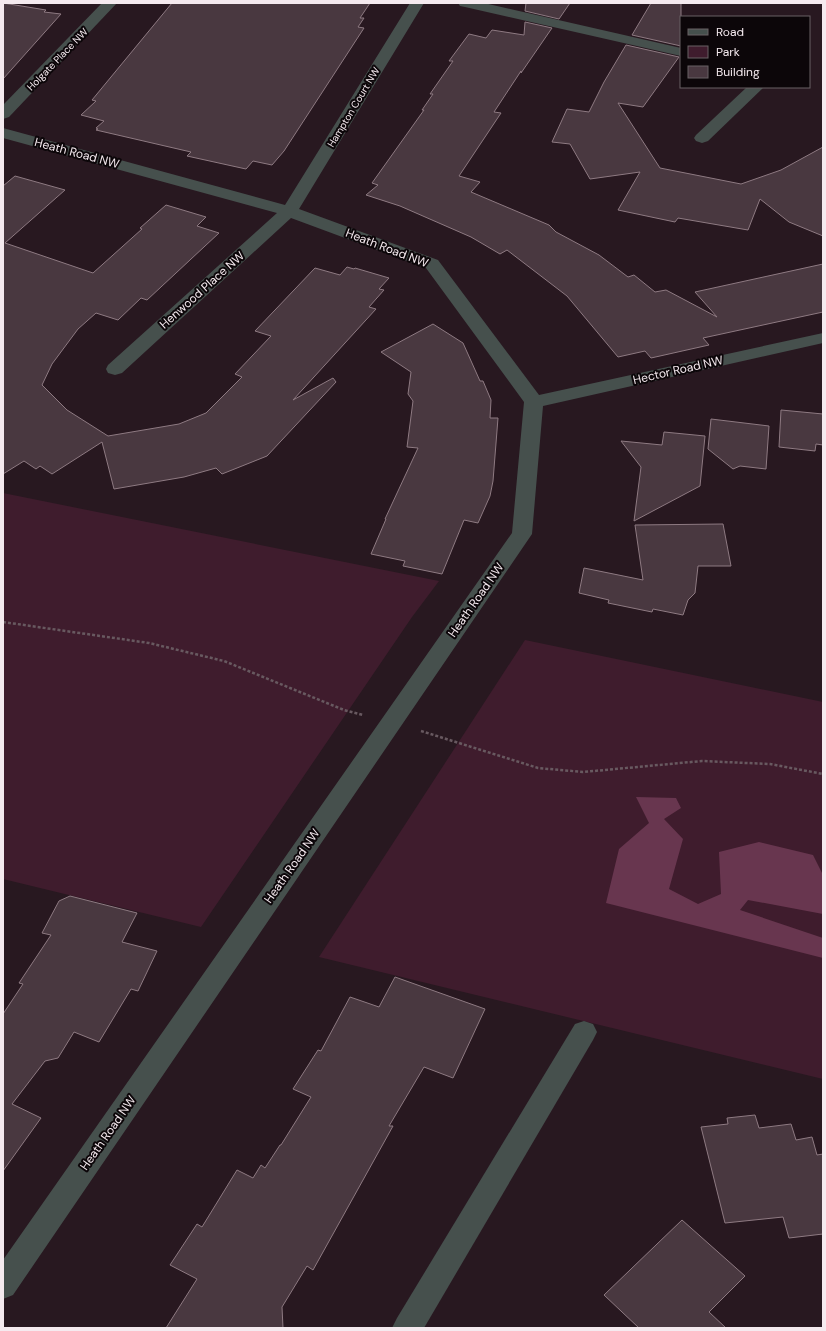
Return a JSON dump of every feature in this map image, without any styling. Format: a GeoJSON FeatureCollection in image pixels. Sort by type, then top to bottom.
{"type":"FeatureCollection","features":[{"type":"Feature","properties":{"kind":"street","name":"Holgate Place NW"},"geometry":{"type":"LineString","coordinates":[[3,114],[110,3]]}},
{"type":"Feature","properties":{"kind":"street","name":"Hampton Court NW"},"geometry":{"type":"LineString","coordinates":[[289,211],[417,3]]}},
{"type":"Feature","properties":{"kind":"street"},"geometry":{"type":"LineString","coordinates":[[465,3],[680,52]]}},
{"type":"Feature","properties":{"kind":"street"},"geometry":{"type":"LineString","coordinates":[[702,138],[755,88]]}},
{"type":"Feature","properties":{"kind":"street","name":"Heath Road NW"},"geometry":{"type":"LineString","coordinates":[[3,133],[289,211],[432,264],[534,402],[522,534],[3,1285]]}},
{"type":"Feature","properties":{"kind":"street","name":"Henwood Place NW"},"geometry":{"type":"LineString","coordinates":[[115,369],[289,211]]}},
{"type":"Feature","properties":{"kind":"street","name":"Hector Road NW"},"geometry":{"type":"LineString","coordinates":[[534,402],[823,338]]}},
{"type":"Feature","properties":{"kind":"street"},"geometry":{"type":"LineString","coordinates":[[408,1328],[584,1032]]}},
{"type":"Feature","properties":{"kind":"path"},"geometry":{"type":"LineString","coordinates":[[3,622],[149,643],[224,661],[344,710],[392,722],[538,768],[583,772],[702,761],[770,764],[823,774]]}},
{"type":"Feature","properties":{"kind":"green space"},"geometry":{"type":"Polygon","coordinates":[[[3,493],[439,581],[412,617],[201,927],[3,879],[3,493]]]}},
{"type":"Feature","properties":{"kind":"green space"},"geometry":{"type":"Polygon","coordinates":[[[525,640],[823,702],[823,1079],[319,957],[525,640]]]}},
{"type":"Feature","properties":{"kind":"shaded area"},"geometry":{"type":"Polygon","coordinates":[[[636,797],[676,798],[681,808],[664,819],[683,839],[669,889],[698,904],[721,894],[719,852],[759,842],[813,855],[823,875],[823,914],[748,900],[740,910],[823,938],[823,958],[606,903],[619,849],[649,823],[636,797]]]}},
{"type":"Feature","properties":{"kind":"building"},"geometry":{"type":"Polygon","coordinates":[[[3,3],[46,10],[44,12],[61,14],[3,79],[3,3]]]}},
{"type":"Feature","properties":{"kind":"building"},"geometry":{"type":"Polygon","coordinates":[[[172,3],[370,3],[360,18],[364,18],[358,27],[364,28],[284,151],[272,165],[253,161],[246,169],[187,156],[191,152],[96,130],[98,129],[96,128],[104,121],[81,115],[96,101],[92,100],[172,3]]]}},
{"type":"Feature","properties":{"kind":"building"},"geometry":{"type":"Polygon","coordinates":[[[526,3],[570,3],[559,19],[525,11],[526,3]]]}},
{"type":"Feature","properties":{"kind":"building"},"geometry":{"type":"Polygon","coordinates":[[[651,3],[681,3],[680,46],[632,35],[651,3]]]}},
{"type":"Feature","properties":{"kind":"building"},"geometry":{"type":"Polygon","coordinates":[[[525,22],[552,28],[494,112],[501,113],[459,176],[480,182],[471,192],[549,225],[556,232],[599,255],[628,277],[634,275],[655,292],[666,290],[717,317],[695,292],[823,264],[823,312],[703,338],[709,345],[651,358],[645,351],[618,357],[567,296],[507,250],[500,254],[471,237],[400,206],[366,195],[378,185],[372,183],[424,110],[422,110],[433,94],[430,94],[453,61],[449,61],[469,34],[486,38],[492,30],[524,35],[525,22]]]}},
{"type":"Feature","properties":{"kind":"building"},"geometry":{"type":"Polygon","coordinates":[[[626,45],[679,57],[643,107],[618,103],[660,168],[741,184],[781,170],[823,147],[823,236],[789,222],[760,199],[748,230],[678,218],[675,222],[618,210],[640,172],[590,179],[570,144],[552,142],[567,109],[589,112],[604,82],[626,45]]]}},
{"type":"Feature","properties":{"kind":"building"},"geometry":{"type":"Polygon","coordinates":[[[15,176],[65,190],[5,243],[93,273],[142,229],[140,228],[166,205],[206,217],[197,226],[219,233],[147,300],[141,298],[118,320],[96,313],[78,329],[52,364],[42,385],[67,410],[108,436],[179,424],[206,413],[242,377],[235,374],[271,336],[255,331],[315,268],[340,275],[347,267],[355,268],[389,278],[379,289],[384,290],[369,307],[376,309],[293,400],[333,378],[336,382],[267,456],[222,474],[216,468],[184,477],[114,489],[102,442],[52,474],[40,466],[36,469],[24,461],[3,474],[3,186],[15,176]]]}},
{"type":"Feature","properties":{"kind":"building"},"geometry":{"type":"Polygon","coordinates":[[[433,324],[463,343],[480,381],[483,381],[491,400],[490,418],[498,418],[493,481],[490,496],[478,523],[464,520],[442,574],[403,566],[405,561],[371,554],[385,519],[418,448],[407,447],[413,401],[408,394],[411,372],[381,352],[433,324]]]}},
{"type":"Feature","properties":{"kind":"building"},"geometry":{"type":"Polygon","coordinates":[[[781,410],[823,414],[823,445],[816,444],[815,451],[779,447],[781,410]]]}},
{"type":"Feature","properties":{"kind":"building"},"geometry":{"type":"Polygon","coordinates":[[[711,419],[769,426],[766,469],[740,466],[733,469],[708,449],[711,419]]]}},
{"type":"Feature","properties":{"kind":"building"},"geometry":{"type":"Polygon","coordinates":[[[664,432],[705,436],[700,486],[634,521],[641,467],[621,441],[662,445],[664,432]]]}},
{"type":"Feature","properties":{"kind":"building"},"geometry":{"type":"Polygon","coordinates":[[[723,524],[731,566],[698,566],[695,593],[688,600],[683,615],[653,609],[652,612],[608,603],[609,600],[579,593],[584,568],[643,580],[635,525],[723,524]]]}},
{"type":"Feature","properties":{"kind":"building"},"geometry":{"type":"Polygon","coordinates":[[[70,896],[137,913],[122,942],[157,951],[138,991],[131,989],[99,1042],[74,1032],[58,1058],[45,1061],[12,1104],[41,1118],[3,1171],[3,1014],[23,984],[19,983],[51,935],[42,933],[59,901],[70,896]]]}},
{"type":"Feature","properties":{"kind":"building"},"geometry":{"type":"Polygon","coordinates":[[[395,977],[485,1009],[453,1078],[424,1067],[389,1126],[393,1126],[313,1270],[307,1266],[282,1307],[283,1328],[166,1328],[197,1279],[170,1265],[197,1224],[202,1227],[237,1170],[253,1178],[261,1165],[265,1168],[281,1145],[311,1097],[293,1089],[318,1050],[321,1051],[350,997],[379,1007],[395,977]]]}},
{"type":"Feature","properties":{"kind":"building"},"geometry":{"type":"Polygon","coordinates":[[[755,1115],[759,1128],[791,1124],[796,1140],[812,1137],[817,1155],[823,1154],[823,1234],[789,1238],[783,1217],[725,1223],[701,1127],[728,1124],[727,1118],[755,1115]]]}},
{"type":"Feature","properties":{"kind":"building"},"geometry":{"type":"Polygon","coordinates":[[[682,1220],[745,1276],[709,1312],[726,1328],[639,1328],[604,1295],[682,1220]]]}}]}
